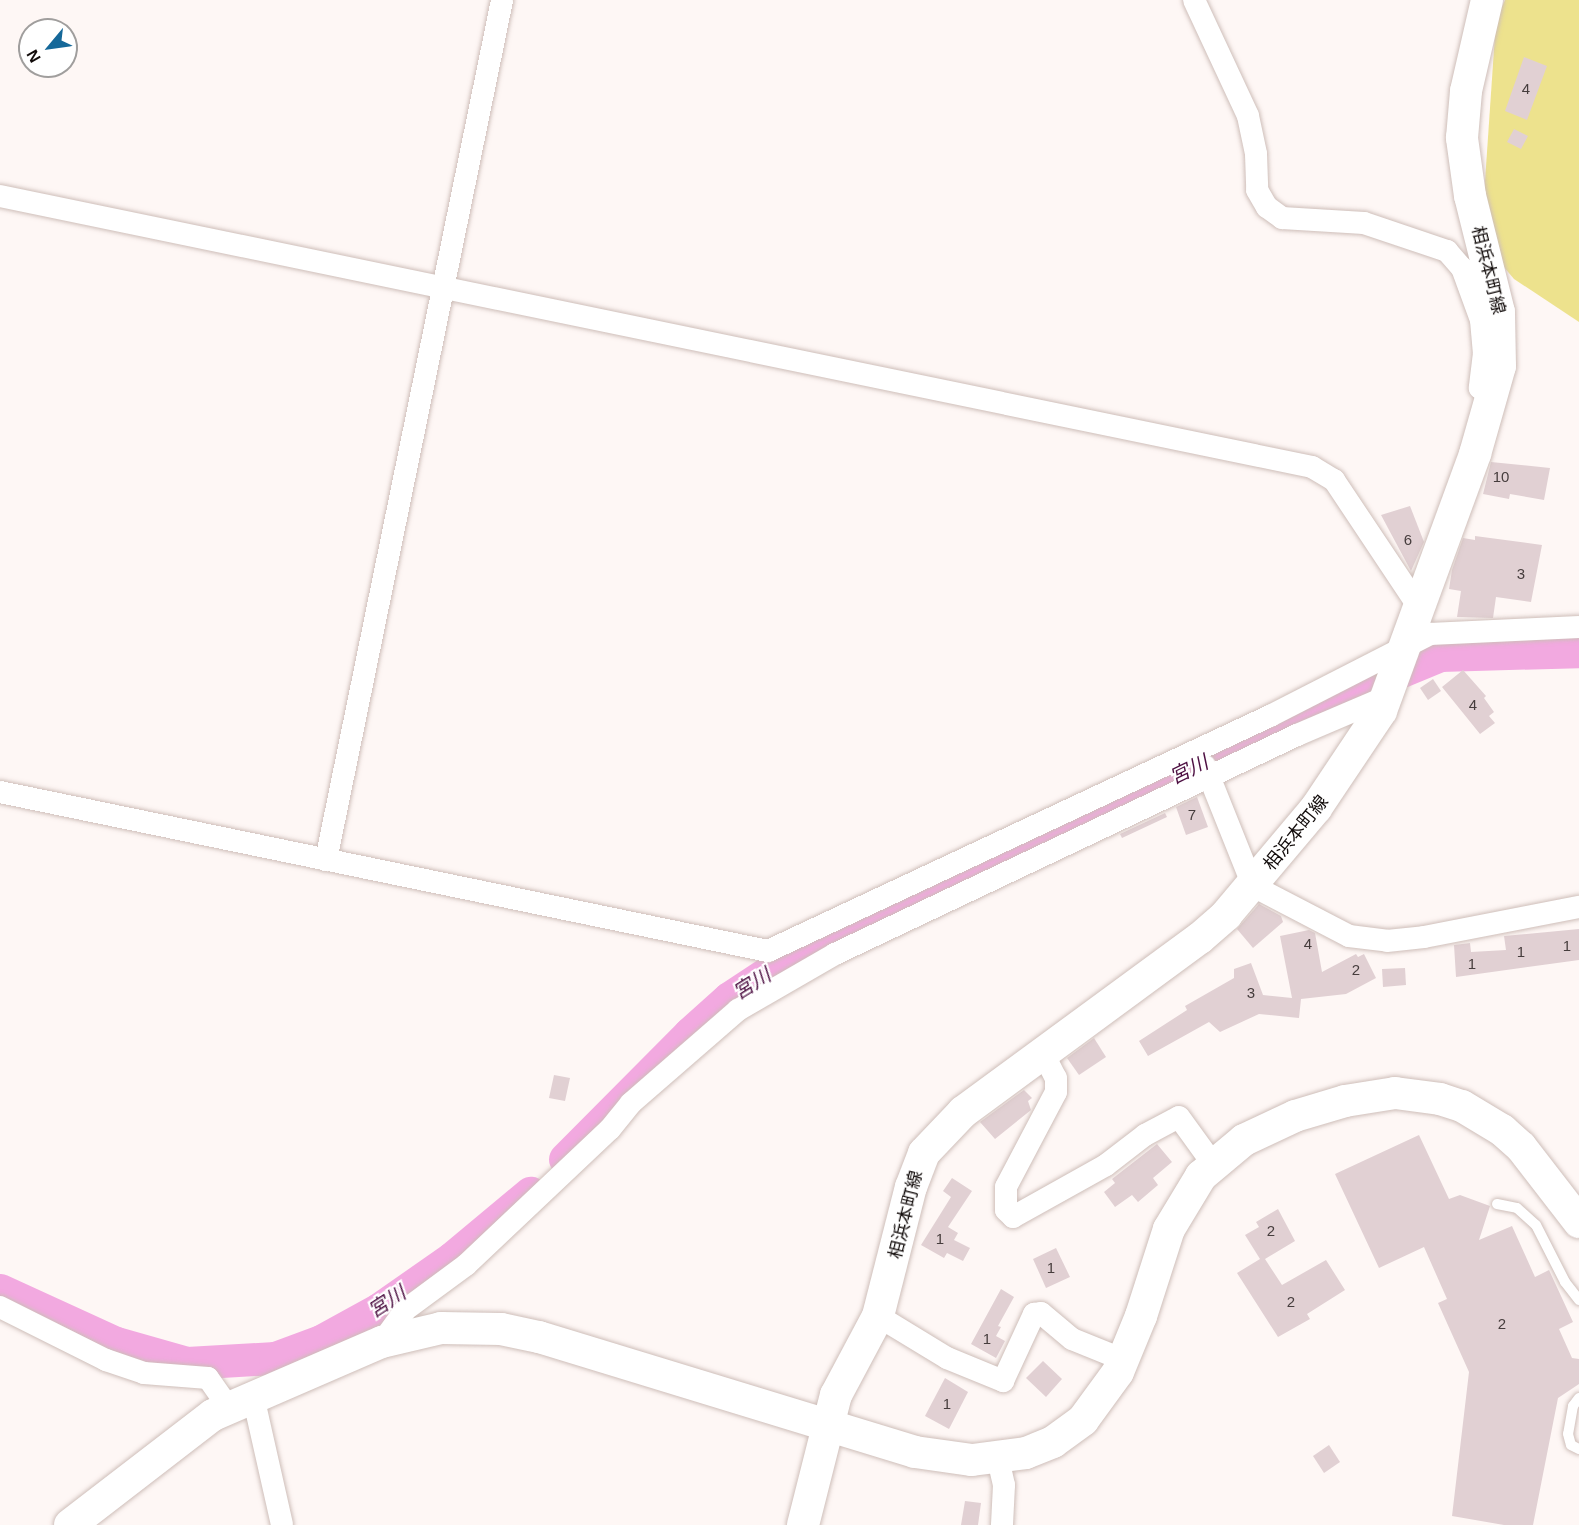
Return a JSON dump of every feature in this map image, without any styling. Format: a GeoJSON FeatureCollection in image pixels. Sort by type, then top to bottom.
{"type":"FeatureCollection","features":[{"type":"Feature","properties":{"kind":"street"},"geometry":{"type":"LineString","coordinates":[[326,860],[502,0]]}},
{"type":"Feature","properties":{"kind":"street"},"geometry":{"type":"LineString","coordinates":[[1194,0],[1248,116],[1256,154],[1257,190],[1267,207],[1282,218],[1364,223],[1447,251],[1462,268],[1481,320],[1484,353],[1480,388],[1492,396]]}},
{"type":"Feature","properties":{"kind":"street","name":"相浜本町線"},"geometry":{"type":"LineString","coordinates":[[803,1525],[836,1395],[878,1316],[911,1186],[924,1153],[963,1112],[1042,1051],[1200,938],[1253,886],[1351,760],[1396,672],[1420,609],[1500,366],[1501,330],[1494,284],[1470,196],[1462,138],[1466,91],[1487,0]]}},
{"type":"Feature","properties":{"kind":"street"},"geometry":{"type":"LineString","coordinates":[[0,196],[444,285],[1312,467],[1334,480],[1420,609]]}},
{"type":"Feature","properties":{"kind":"street"},"geometry":{"type":"LineString","coordinates":[[382,1342],[405,1310],[466,1265],[610,1129],[631,1103],[738,1010],[835,954],[1203,764],[1396,672],[1430,634],[1458,630],[1579,627]]}},
{"type":"Feature","properties":{"kind":"street"},"geometry":{"type":"LineString","coordinates":[[0,792],[768,951],[1203,764],[1396,672]]}},
{"type":"Feature","properties":{"kind":"street"},"geometry":{"type":"LineString","coordinates":[[1203,764],[1253,886],[1349,936],[1387,941],[1579,907]]}},
{"type":"Feature","properties":{"kind":"street"},"geometry":{"type":"LineString","coordinates":[[1042,1051],[1056,1078],[1056,1092],[1006,1187],[1006,1210],[1013,1217],[1106,1165],[1145,1135],[1179,1117],[1213,1164]]}},
{"type":"Feature","properties":{"kind":"street"},"geometry":{"type":"LineString","coordinates":[[70,1525],[173,1443],[241,1402],[382,1342],[441,1328],[518,1331],[915,1452],[999,1459],[1040,1449],[1083,1420],[1124,1360],[1169,1229],[1189,1190],[1213,1164],[1244,1140],[1323,1106],[1395,1093],[1418,1095],[1462,1106],[1502,1130],[1539,1168],[1579,1222]]}},
{"type":"Feature","properties":{"kind":"street"},"geometry":{"type":"LineString","coordinates":[[0,1307],[106,1360],[144,1373],[208,1378],[241,1402],[282,1525]]}},
{"type":"Feature","properties":{"kind":"street"},"geometry":{"type":"LineString","coordinates":[[878,1316],[947,1358],[1003,1382],[1034,1314],[1041,1313],[1072,1339],[1124,1360]]}},
{"type":"Feature","properties":{"kind":"street"},"geometry":{"type":"LineString","coordinates":[[999,1459],[1004,1485],[1002,1525]]}},
{"type":"Feature","properties":{"kind":"lane"},"geometry":{"type":"LineString","coordinates":[[1497,1204],[1517,1208],[1536,1225],[1565,1282],[1579,1299]]}},
{"type":"Feature","properties":{"kind":"lane"},"geometry":{"type":"LineString","coordinates":[[1579,1398],[1573,1406],[1568,1434],[1571,1445],[1579,1449]]}},
{"type":"Feature","properties":{"kind":"shaded area"},"geometry":{"type":"Polygon","coordinates":[[[1505,0],[1579,0],[1579,322],[1514,279],[1481,240],[1496,20],[1505,0]]]}},
{"type":"Feature","properties":{"kind":"building"},"geometry":{"type":"Polygon","coordinates":[[[1524,57],[1547,66],[1527,120],[1505,111],[1524,57]]]}},
{"type":"Feature","properties":{"kind":"building"},"geometry":{"type":"Polygon","coordinates":[[[1514,129],[1528,136],[1521,149],[1507,142],[1514,129]]]}},
{"type":"Feature","properties":{"kind":"building"},"geometry":{"type":"Polygon","coordinates":[[[1491,462],[1550,468],[1544,500],[1510,494],[1509,499],[1483,494],[1491,462]]]}},
{"type":"Feature","properties":{"kind":"building"},"geometry":{"type":"Polygon","coordinates":[[[1410,506],[1424,542],[1411,571],[1381,515],[1410,506]]]}},
{"type":"Feature","properties":{"kind":"building"},"geometry":{"type":"Polygon","coordinates":[[[1475,536],[1542,545],[1531,602],[1496,597],[1493,618],[1457,617],[1461,591],[1449,589],[1452,570],[1463,538],[1475,540],[1475,536]]]}},
{"type":"Feature","properties":{"kind":"building"},"geometry":{"type":"Polygon","coordinates":[[[1463,670],[1486,696],[1484,698],[1494,712],[1489,716],[1495,723],[1480,734],[1442,687],[1463,670]]]}},
{"type":"Feature","properties":{"kind":"building"},"geometry":{"type":"Polygon","coordinates":[[[1433,679],[1441,691],[1428,700],[1420,688],[1433,679]]]}},
{"type":"Feature","properties":{"kind":"building"},"geometry":{"type":"Polygon","coordinates":[[[1197,797],[1208,827],[1186,835],[1176,807],[1197,797]]]}},
{"type":"Feature","properties":{"kind":"building"},"geometry":{"type":"Polygon","coordinates":[[[1165,813],[1167,817],[1122,838],[1120,834],[1165,813]]]}},
{"type":"Feature","properties":{"kind":"building"},"geometry":{"type":"Polygon","coordinates":[[[1259,904],[1281,916],[1283,922],[1253,948],[1237,929],[1259,904]]]}},
{"type":"Feature","properties":{"kind":"building"},"geometry":{"type":"Polygon","coordinates":[[[1579,929],[1579,960],[1456,977],[1454,945],[1470,943],[1471,952],[1506,950],[1504,936],[1579,929]]]}},
{"type":"Feature","properties":{"kind":"building"},"geometry":{"type":"Polygon","coordinates":[[[1309,930],[1315,933],[1322,972],[1356,954],[1358,957],[1364,954],[1376,978],[1346,994],[1301,999],[1299,1018],[1259,1014],[1220,1032],[1209,1022],[1148,1056],[1139,1041],[1187,1010],[1185,1006],[1234,978],[1234,969],[1251,963],[1263,995],[1292,998],[1280,936],[1309,930]]]}},
{"type":"Feature","properties":{"kind":"building"},"geometry":{"type":"Polygon","coordinates":[[[1405,968],[1406,985],[1383,987],[1382,969],[1405,968]]]}},
{"type":"Feature","properties":{"kind":"building"},"geometry":{"type":"Polygon","coordinates":[[[1094,1038],[1106,1057],[1079,1075],[1067,1058],[1094,1038]]]}},
{"type":"Feature","properties":{"kind":"building"},"geometry":{"type":"Polygon","coordinates":[[[554,1075],[570,1078],[565,1101],[549,1098],[554,1075]]]}},
{"type":"Feature","properties":{"kind":"building"},"geometry":{"type":"Polygon","coordinates":[[[1024,1090],[1032,1098],[1028,1101],[1031,1110],[995,1139],[980,1122],[1024,1090]]]}},
{"type":"Feature","properties":{"kind":"building"},"geometry":{"type":"Polygon","coordinates":[[[1419,1135],[1449,1199],[1460,1195],[1490,1206],[1479,1240],[1512,1226],[1535,1277],[1549,1270],[1573,1322],[1559,1329],[1572,1358],[1579,1359],[1579,1384],[1558,1398],[1533,1525],[1504,1525],[1452,1516],[1469,1372],[1438,1303],[1447,1299],[1424,1247],[1379,1268],[1335,1174],[1419,1135]]]}},
{"type":"Feature","properties":{"kind":"building"},"geometry":{"type":"Polygon","coordinates":[[[1157,1144],[1172,1162],[1153,1178],[1158,1185],[1138,1202],[1132,1195],[1115,1207],[1104,1192],[1115,1183],[1112,1179],[1157,1144]]]}},
{"type":"Feature","properties":{"kind":"building"},"geometry":{"type":"Polygon","coordinates":[[[952,1178],[972,1191],[948,1227],[958,1233],[954,1240],[970,1248],[963,1261],[947,1253],[944,1258],[921,1245],[951,1197],[943,1191],[952,1178]]]}},
{"type":"Feature","properties":{"kind":"building"},"geometry":{"type":"Polygon","coordinates":[[[1278,1209],[1295,1241],[1265,1259],[1282,1285],[1326,1260],[1345,1290],[1307,1314],[1310,1319],[1278,1337],[1237,1273],[1260,1259],[1245,1235],[1259,1227],[1256,1222],[1278,1209]]]}},
{"type":"Feature","properties":{"kind":"building"},"geometry":{"type":"Polygon","coordinates":[[[1056,1248],[1070,1277],[1046,1288],[1033,1259],[1056,1248]]]}},
{"type":"Feature","properties":{"kind":"building"},"geometry":{"type":"Polygon","coordinates":[[[1001,1289],[1014,1297],[998,1326],[1001,1327],[996,1336],[1005,1341],[996,1358],[971,1344],[1001,1289]]]}},
{"type":"Feature","properties":{"kind":"building"},"geometry":{"type":"Polygon","coordinates":[[[1043,1361],[1062,1379],[1046,1397],[1026,1378],[1043,1361]]]}},
{"type":"Feature","properties":{"kind":"building"},"geometry":{"type":"Polygon","coordinates":[[[945,1378],[968,1392],[949,1429],[925,1416],[945,1378]]]}},
{"type":"Feature","properties":{"kind":"building"},"geometry":{"type":"Polygon","coordinates":[[[1329,1445],[1340,1462],[1324,1473],[1313,1456],[1329,1445]]]}},
{"type":"Feature","properties":{"kind":"building"},"geometry":{"type":"Polygon","coordinates":[[[965,1501],[981,1503],[978,1525],[961,1525],[965,1501]]]}},
{"type":"Feature","properties":{"kind":"waterway","name":"宮川"},"geometry":{"type":"LineString","coordinates":[[565,1159],[690,1033],[729,998],[770,971],[1358,689],[1440,655],[1579,651]]}},
{"type":"Feature","properties":{"kind":"waterway","name":"宮川"},"geometry":{"type":"LineString","coordinates":[[0,1290],[116,1343],[187,1363],[275,1358],[321,1341],[379,1309],[452,1258],[530,1193]]}}]}
